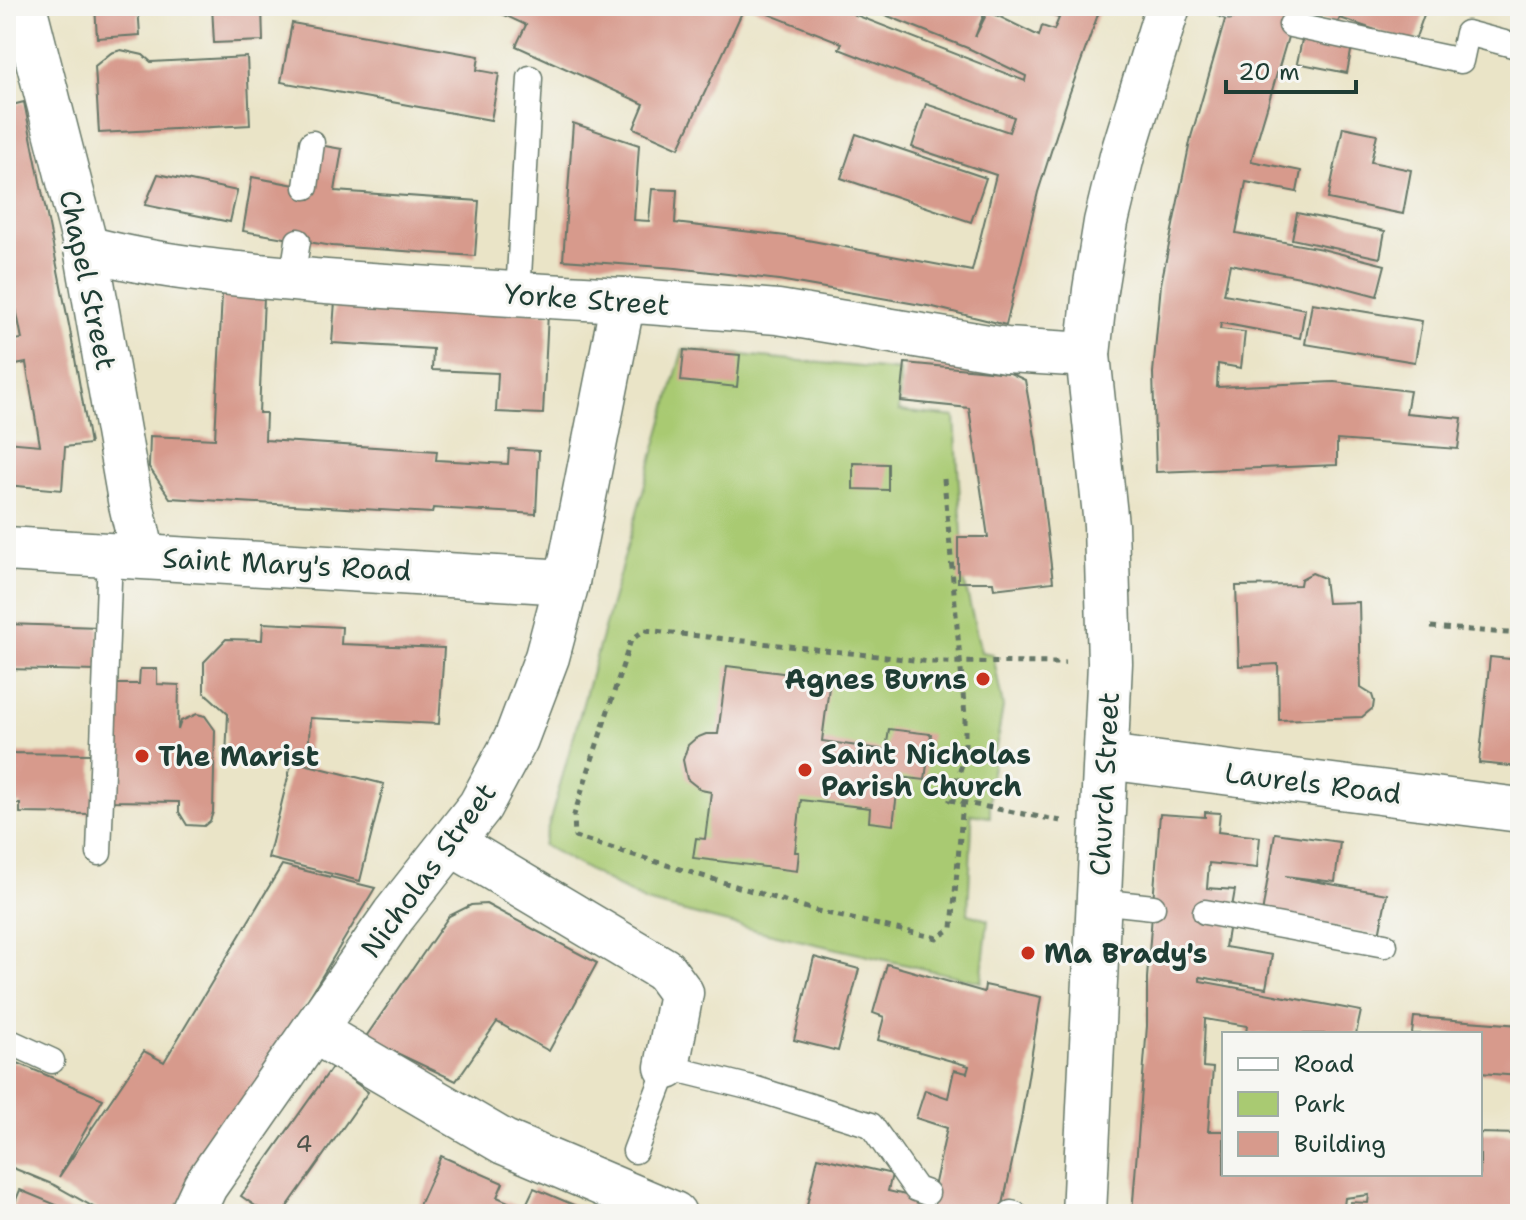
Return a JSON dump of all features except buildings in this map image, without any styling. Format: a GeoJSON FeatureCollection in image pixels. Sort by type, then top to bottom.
{"type":"FeatureCollection","features":[{"type":"Feature","properties":{"kind":"street","name":"Chapel Street"},"geometry":{"type":"LineString","coordinates":[[24,6],[86,248],[130,500],[126,554]]}},
{"type":"Feature","properties":{"kind":"street","name":"Church Street"},"geometry":{"type":"LineString","coordinates":[[1084,1214],[1110,663],[1106,525],[1088,355],[1106,222],[1122,156],[1168,6]]}},
{"type":"Feature","properties":{"kind":"street","name":"Yorke Street"},"geometry":{"type":"LineString","coordinates":[[86,248],[166,264],[295,260],[518,295],[778,312],[1006,350],[1088,355]]}},
{"type":"Feature","properties":{"kind":"street","name":"Nicholas Street"},"geometry":{"type":"LineString","coordinates":[[192,1214],[205,1186],[394,915],[480,806],[516,739],[547,657],[567,582],[623,300]]}},
{"type":"Feature","properties":{"kind":"street","name":"Saint Mary's Road"},"geometry":{"type":"LineString","coordinates":[[6,549],[567,582]]}},
{"type":"Feature","properties":{"kind":"street","name":"Laurels Road"},"geometry":{"type":"LineString","coordinates":[[1106,757],[1520,810]]}},
{"type":"Feature","properties":{"kind":"street"},"geometry":{"type":"LineString","coordinates":[[451,843],[664,970],[681,993],[667,1067]]}},
{"type":"Feature","properties":{"kind":"street"},"geometry":{"type":"LineString","coordinates":[[314,1031],[504,1142],[674,1214]]}},
{"type":"Feature","properties":{"kind":"lane"},"geometry":{"type":"LineString","coordinates":[[1291,25],[1461,61],[1467,33],[1520,47]]}},
{"type":"Feature","properties":{"kind":"lane"},"geometry":{"type":"LineString","coordinates":[[518,295],[530,78]]}},
{"type":"Feature","properties":{"kind":"lane"},"geometry":{"type":"LineString","coordinates":[[306,187],[312,143]]}},
{"type":"Feature","properties":{"kind":"lane"},"geometry":{"type":"LineString","coordinates":[[99,853],[126,554]]}},
{"type":"Feature","properties":{"kind":"lane"},"geometry":{"type":"LineString","coordinates":[[1098,901],[1153,907]]}},
{"type":"Feature","properties":{"kind":"lane"},"geometry":{"type":"LineString","coordinates":[[1205,912],[1385,945]]}},
{"type":"Feature","properties":{"kind":"lane"},"geometry":{"type":"LineString","coordinates":[[6,1040],[52,1061]]}},
{"type":"Feature","properties":{"kind":"lane"},"geometry":{"type":"LineString","coordinates":[[635,1151],[667,1067],[756,1089],[871,1125],[916,1189],[927,1193]]}},
{"type":"Feature","properties":{"kind":"path"},"geometry":{"type":"LineString","coordinates":[[944,479],[965,716],[965,756],[950,800],[1101,829]]}},
{"type":"Feature","properties":{"kind":"path"},"geometry":{"type":"LineString","coordinates":[[1431,627],[1520,634]]}},
{"type":"Feature","properties":{"kind":"path"},"geometry":{"type":"LineString","coordinates":[[963,802],[952,928],[937,938],[817,911],[575,837],[574,815],[631,640],[645,630],[899,659],[1110,663]]}},
{"type":"Feature","properties":{"kind":"green space"},"geometry":{"type":"Polygon","coordinates":[[[683,349],[900,371],[899,411],[955,417],[965,584],[981,652],[993,654],[1003,707],[990,783],[990,817],[970,814],[968,914],[988,920],[981,982],[646,902],[543,845],[683,349]]]}},
{"type":"Feature","properties":{"kind":"place","name":"Agnes Burns"},"geometry":{"type":"Point","coordinates":[983,679]}},
{"type":"Feature","properties":{"kind":"place","name":"The Marist"},"geometry":{"type":"Point","coordinates":[142,756]}},
{"type":"Feature","properties":{"kind":"place","name":"Saint Nicholas Parish Church"},"geometry":{"type":"Point","coordinates":[805,770]}},
{"type":"Feature","properties":{"kind":"place","name":"Ma Brady's"},"geometry":{"type":"Point","coordinates":[1028,953]}}]}
